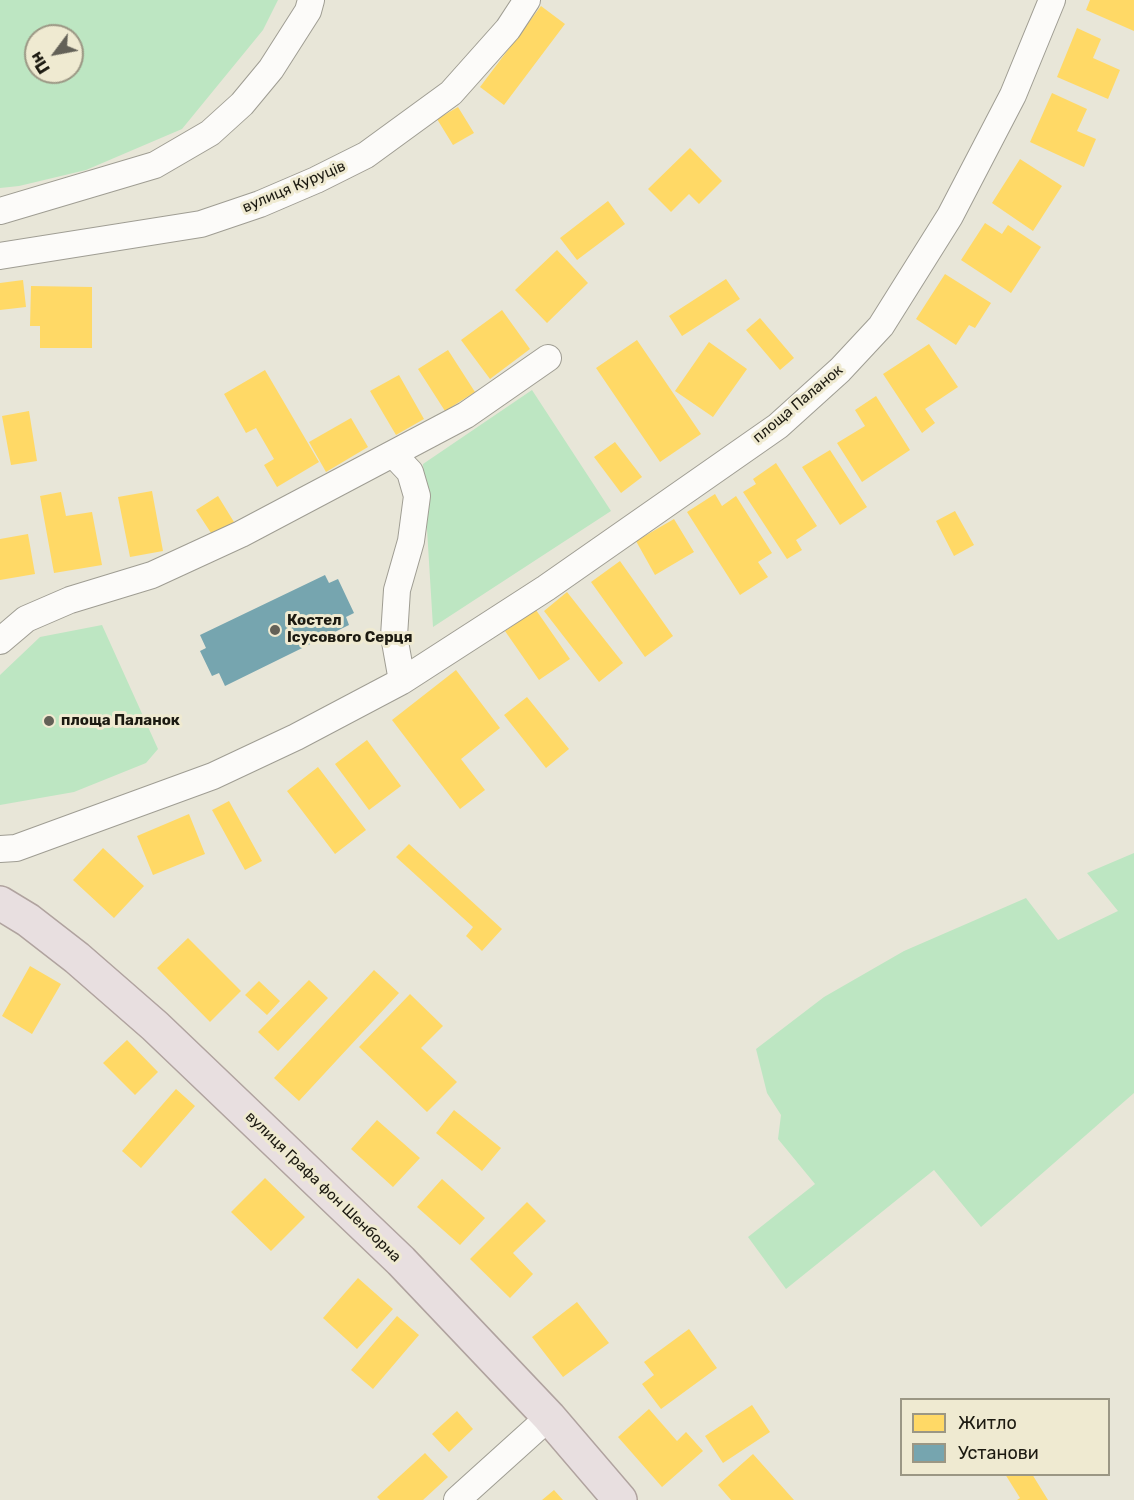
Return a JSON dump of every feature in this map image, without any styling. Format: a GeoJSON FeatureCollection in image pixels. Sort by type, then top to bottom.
{"type":"FeatureCollection","features":[{"type":"Feature","properties":{"kind":"highway","name":"вулиця Графа фон Шенборна"},"geometry":{"type":"LineString","coordinates":[[0,903],[28,920],[77,958],[155,1026],[401,1261],[549,1418],[620,1500]]}},
{"type":"Feature","properties":{"kind":"street"},"geometry":{"type":"LineString","coordinates":[[0,211],[155,165],[210,133],[242,104],[271,69],[308,11],[311,0]]}},
{"type":"Feature","properties":{"kind":"street","name":"вулиця Куруців"},"geometry":{"type":"LineString","coordinates":[[0,256],[201,224],[260,204],[316,180],[366,155],[451,93],[508,29],[526,0]]}},
{"type":"Feature","properties":{"kind":"street","name":"площа Паланок"},"geometry":{"type":"LineString","coordinates":[[0,849],[15,848],[213,776],[297,737],[402,681],[546,588],[778,426],[840,370],[881,326],[950,216],[1013,95],[1052,0]]}},
{"type":"Feature","properties":{"kind":"street"},"geometry":{"type":"LineString","coordinates":[[0,641],[26,620],[70,600],[162,571],[241,534],[466,415],[548,358]]}},
{"type":"Feature","properties":{"kind":"street"},"geometry":{"type":"LineString","coordinates":[[393,454],[410,472],[417,496],[411,541],[398,590],[394,636],[402,681]]}},
{"type":"Feature","properties":{"kind":"street"},"geometry":{"type":"LineString","coordinates":[[457,1500],[549,1418]]}},
{"type":"Feature","properties":{"kind":"green space"},"geometry":{"type":"Polygon","coordinates":[[[0,0],[278,0],[263,30],[182,129],[86,170],[19,186],[0,188],[0,0]]]}},
{"type":"Feature","properties":{"kind":"green space"},"geometry":{"type":"Polygon","coordinates":[[[532,390],[611,511],[433,627],[423,464],[532,390]]]}},
{"type":"Feature","properties":{"kind":"green space"},"geometry":{"type":"Polygon","coordinates":[[[102,625],[158,749],[146,763],[74,792],[0,805],[0,675],[40,637],[102,625]]]}},
{"type":"Feature","properties":{"kind":"green space"},"geometry":{"type":"Polygon","coordinates":[[[1134,853],[1134,1093],[981,1227],[934,1170],[786,1289],[748,1237],[815,1184],[778,1139],[781,1115],[767,1093],[756,1049],[824,997],[904,951],[1026,898],[1058,940],[1118,911],[1087,873],[1134,853]]]}},
{"type":"Feature","properties":{"kind":"building: Житло"},"geometry":{"type":"Polygon","coordinates":[[[1090,0],[1134,0],[1134,31],[1086,10],[1090,0]]]}},
{"type":"Feature","properties":{"kind":"building: Житло"},"geometry":{"type":"Polygon","coordinates":[[[541,6],[565,24],[504,105],[480,87],[541,6]]]}},
{"type":"Feature","properties":{"kind":"building: Житло"},"geometry":{"type":"Polygon","coordinates":[[[1077,28],[1101,39],[1093,58],[1120,70],[1108,99],[1057,77],[1077,28]]]}},
{"type":"Feature","properties":{"kind":"building: Житло"},"geometry":{"type":"Polygon","coordinates":[[[1052,93],[1087,109],[1077,131],[1096,139],[1084,167],[1030,142],[1052,93]]]}},
{"type":"Feature","properties":{"kind":"building: Житло"},"geometry":{"type":"Polygon","coordinates":[[[458,107],[474,133],[453,145],[437,119],[458,107]]]}},
{"type":"Feature","properties":{"kind":"building: Житло"},"geometry":{"type":"Polygon","coordinates":[[[690,148],[722,181],[699,204],[689,194],[671,212],[648,189],[690,148]]]}},
{"type":"Feature","properties":{"kind":"building: Житло"},"geometry":{"type":"Polygon","coordinates":[[[1020,159],[1062,186],[1033,231],[992,203],[1020,159]]]}},
{"type":"Feature","properties":{"kind":"building: Житло"},"geometry":{"type":"Polygon","coordinates":[[[608,201],[625,224],[577,260],[560,238],[608,201]]]}},
{"type":"Feature","properties":{"kind":"building: Житло"},"geometry":{"type":"Polygon","coordinates":[[[985,223],[1002,234],[1008,225],[1041,247],[1011,293],[961,260],[985,223]]]}},
{"type":"Feature","properties":{"kind":"building: Житло"},"geometry":{"type":"Polygon","coordinates":[[[557,250],[588,283],[547,323],[515,290],[557,250]]]}},
{"type":"Feature","properties":{"kind":"building: Житло"},"geometry":{"type":"Polygon","coordinates":[[[945,274],[991,303],[975,328],[969,325],[956,345],[916,319],[945,274]]]}},
{"type":"Feature","properties":{"kind":"building: Житло"},"geometry":{"type":"Polygon","coordinates":[[[726,279],[740,299],[682,336],[669,316],[726,279]]]}},
{"type":"Feature","properties":{"kind":"building: Житло"},"geometry":{"type":"Polygon","coordinates":[[[23,280],[26,307],[0,310],[0,283],[23,280]]]}},
{"type":"Feature","properties":{"kind":"building: Житло"},"geometry":{"type":"Polygon","coordinates":[[[31,286],[92,287],[92,348],[40,348],[40,326],[30,326],[31,286]]]}},
{"type":"Feature","properties":{"kind":"building: Житло"},"geometry":{"type":"Polygon","coordinates":[[[502,310],[530,349],[490,379],[461,340],[502,310]]]}},
{"type":"Feature","properties":{"kind":"building: Житло"},"geometry":{"type":"Polygon","coordinates":[[[760,318],[794,358],[780,370],[746,330],[760,318]]]}},
{"type":"Feature","properties":{"kind":"building: Житло"},"geometry":{"type":"Polygon","coordinates":[[[637,340],[701,434],[660,462],[596,368],[637,340]]]}},
{"type":"Feature","properties":{"kind":"building: Житло"},"geometry":{"type":"Polygon","coordinates":[[[709,342],[747,369],[713,417],[675,391],[709,342]]]}},
{"type":"Feature","properties":{"kind":"building: Житло"},"geometry":{"type":"Polygon","coordinates":[[[929,344],[958,387],[925,409],[935,423],[922,433],[883,374],[929,344]]]}},
{"type":"Feature","properties":{"kind":"building: Житло"},"geometry":{"type":"Polygon","coordinates":[[[448,350],[475,392],[445,411],[418,369],[448,350]]]}},
{"type":"Feature","properties":{"kind":"building: Житло"},"geometry":{"type":"Polygon","coordinates":[[[265,370],[319,462],[277,487],[264,465],[274,459],[256,428],[246,433],[224,394],[265,370]]]}},
{"type":"Feature","properties":{"kind":"building: Житло"},"geometry":{"type":"Polygon","coordinates":[[[399,375],[424,419],[396,435],[370,391],[399,375]]]}},
{"type":"Feature","properties":{"kind":"building: Житло"},"geometry":{"type":"Polygon","coordinates":[[[876,396],[910,450],[862,482],[837,443],[865,426],[855,410],[876,396]]]}},
{"type":"Feature","properties":{"kind":"building: Житло"},"geometry":{"type":"Polygon","coordinates":[[[29,411],[37,461],[11,465],[2,416],[29,411]]]}},
{"type":"Feature","properties":{"kind":"building: Житло"},"geometry":{"type":"Polygon","coordinates":[[[351,418],[368,447],[326,472],[309,442],[351,418]]]}},
{"type":"Feature","properties":{"kind":"building: Житло"},"geometry":{"type":"Polygon","coordinates":[[[615,442],[642,477],[621,493],[594,457],[615,442]]]}},
{"type":"Feature","properties":{"kind":"building: Житло"},"geometry":{"type":"Polygon","coordinates":[[[830,450],[867,507],[840,525],[802,467],[830,450]]]}},
{"type":"Feature","properties":{"kind":"building: Житло"},"geometry":{"type":"Polygon","coordinates":[[[776,463],[817,526],[796,540],[802,550],[787,559],[743,492],[756,484],[753,479],[776,463]]]}},
{"type":"Feature","properties":{"kind":"building: Житло"},"geometry":{"type":"Polygon","coordinates":[[[152,491],[163,551],[130,557],[118,497],[152,491]]]}},
{"type":"Feature","properties":{"kind":"building: Житло"},"geometry":{"type":"Polygon","coordinates":[[[61,492],[66,516],[92,512],[102,565],[54,573],[40,496],[61,492]]]}},
{"type":"Feature","properties":{"kind":"building: Житло"},"geometry":{"type":"Polygon","coordinates":[[[715,494],[722,506],[736,496],[772,553],[758,562],[768,577],[740,595],[687,512],[715,494]]]}},
{"type":"Feature","properties":{"kind":"building: Житло"},"geometry":{"type":"Polygon","coordinates":[[[218,496],[234,522],[213,536],[196,510],[218,496]]]}},
{"type":"Feature","properties":{"kind":"building: Житло"},"geometry":{"type":"Polygon","coordinates":[[[955,511],[974,545],[954,556],[936,521],[955,511]]]}},
{"type":"Feature","properties":{"kind":"building: Житло"},"geometry":{"type":"Polygon","coordinates":[[[674,519],[694,552],[655,575],[636,541],[674,519]]]}},
{"type":"Feature","properties":{"kind":"building: Житло"},"geometry":{"type":"Polygon","coordinates":[[[28,534],[35,574],[0,580],[0,539],[28,534]]]}},
{"type":"Feature","properties":{"kind":"building: Житло"},"geometry":{"type":"Polygon","coordinates":[[[620,561],[673,636],[645,657],[591,582],[620,561]]]}},
{"type":"Feature","properties":{"kind":"building: Житло"},"geometry":{"type":"Polygon","coordinates":[[[567,592],[623,663],[599,682],[544,611],[567,592]]]}},
{"type":"Feature","properties":{"kind":"building: Житло"},"geometry":{"type":"Polygon","coordinates":[[[536,610],[570,659],[539,680],[505,631],[536,610]]]}},
{"type":"Feature","properties":{"kind":"building: Житло"},"geometry":{"type":"Polygon","coordinates":[[[456,670],[500,728],[461,759],[485,790],[460,809],[392,720],[456,670]]]}},
{"type":"Feature","properties":{"kind":"building: Житло"},"geometry":{"type":"Polygon","coordinates":[[[527,697],[569,749],[546,768],[504,715],[527,697]]]}},
{"type":"Feature","properties":{"kind":"building: Житло"},"geometry":{"type":"Polygon","coordinates":[[[367,740],[401,786],[369,810],[335,764],[367,740]]]}},
{"type":"Feature","properties":{"kind":"building: Житло"},"geometry":{"type":"Polygon","coordinates":[[[318,767],[366,830],[335,854],[287,791],[318,767]]]}},
{"type":"Feature","properties":{"kind":"building: Житло"},"geometry":{"type":"Polygon","coordinates":[[[229,801],[262,861],[245,870],[212,810],[229,801]]]}},
{"type":"Feature","properties":{"kind":"building: Житло"},"geometry":{"type":"Polygon","coordinates":[[[189,814],[205,854],[153,875],[137,836],[189,814]]]}},
{"type":"Feature","properties":{"kind":"building: Житло"},"geometry":{"type":"Polygon","coordinates":[[[409,844],[502,929],[482,951],[466,936],[473,927],[396,857],[409,844]]]}},
{"type":"Feature","properties":{"kind":"building: Житло"},"geometry":{"type":"Polygon","coordinates":[[[103,848],[144,886],[114,918],[73,880],[103,848]]]}},
{"type":"Feature","properties":{"kind":"building: Житло"},"geometry":{"type":"Polygon","coordinates":[[[188,938],[241,991],[210,1022],[157,968],[188,938]]]}},
{"type":"Feature","properties":{"kind":"building: Житло"},"geometry":{"type":"Polygon","coordinates":[[[30,966],[61,984],[32,1034],[2,1016],[30,966]]]}},
{"type":"Feature","properties":{"kind":"building: Житло"},"geometry":{"type":"Polygon","coordinates":[[[374,970],[399,993],[299,1101],[274,1078],[374,970]]]}},
{"type":"Feature","properties":{"kind":"building: Житло"},"geometry":{"type":"Polygon","coordinates":[[[309,980],[328,998],[278,1051],[258,1032],[309,980]]]}},
{"type":"Feature","properties":{"kind":"building: Житло"},"geometry":{"type":"Polygon","coordinates":[[[259,981],[280,1001],[267,1015],[245,995],[259,981]]]}},
{"type":"Feature","properties":{"kind":"building: Житло"},"geometry":{"type":"Polygon","coordinates":[[[410,994],[443,1026],[421,1048],[457,1082],[427,1112],[359,1047],[410,994]]]}},
{"type":"Feature","properties":{"kind":"building: Житло"},"geometry":{"type":"Polygon","coordinates":[[[127,1040],[158,1072],[135,1095],[103,1063],[127,1040]]]}},
{"type":"Feature","properties":{"kind":"building: Житло"},"geometry":{"type":"Polygon","coordinates":[[[176,1089],[195,1106],[141,1168],[122,1151],[176,1089]]]}},
{"type":"Feature","properties":{"kind":"building: Житло"},"geometry":{"type":"Polygon","coordinates":[[[454,1110],[501,1148],[482,1171],[436,1133],[454,1110]]]}},
{"type":"Feature","properties":{"kind":"building: Житло"},"geometry":{"type":"Polygon","coordinates":[[[377,1120],[420,1158],[393,1187],[351,1149],[377,1120]]]}},
{"type":"Feature","properties":{"kind":"building: Житло"},"geometry":{"type":"Polygon","coordinates":[[[265,1178],[305,1217],[271,1251],[231,1212],[265,1178]]]}},
{"type":"Feature","properties":{"kind":"building: Житло"},"geometry":{"type":"Polygon","coordinates":[[[442,1179],[485,1218],[460,1245],[417,1207],[442,1179]]]}},
{"type":"Feature","properties":{"kind":"building: Житло"},"geometry":{"type":"Polygon","coordinates":[[[527,1202],[546,1221],[513,1253],[533,1274],[510,1298],[470,1259],[527,1202]]]}},
{"type":"Feature","properties":{"kind":"building: Житло"},"geometry":{"type":"Polygon","coordinates":[[[358,1278],[393,1309],[357,1349],[323,1318],[358,1278]]]}},
{"type":"Feature","properties":{"kind":"building: Житло"},"geometry":{"type":"Polygon","coordinates":[[[577,1302],[609,1343],[563,1377],[532,1337],[577,1302]]]}},
{"type":"Feature","properties":{"kind":"building: Житло"},"geometry":{"type":"Polygon","coordinates":[[[397,1316],[419,1335],[373,1389],[351,1370],[397,1316]]]}},
{"type":"Feature","properties":{"kind":"building: Житло"},"geometry":{"type":"Polygon","coordinates":[[[689,1329],[717,1368],[661,1409],[642,1384],[654,1375],[644,1362],[689,1329]]]}},
{"type":"Feature","properties":{"kind":"building: Житло"},"geometry":{"type":"Polygon","coordinates":[[[752,1405],[770,1432],[723,1463],[705,1436],[752,1405]]]}},
{"type":"Feature","properties":{"kind":"building: Житло"},"geometry":{"type":"Polygon","coordinates":[[[649,1409],[677,1441],[686,1432],[703,1451],[662,1487],[618,1437],[649,1409]]]}},
{"type":"Feature","properties":{"kind":"building: Житло"},"geometry":{"type":"Polygon","coordinates":[[[457,1411],[473,1429],[449,1452],[432,1434],[457,1411]]]}},
{"type":"Feature","properties":{"kind":"building: Житло"},"geometry":{"type":"Polygon","coordinates":[[[425,1453],[448,1477],[423,1500],[380,1500],[377,1497],[425,1453]]]}},
{"type":"Feature","properties":{"kind":"building: Житло"},"geometry":{"type":"Polygon","coordinates":[[[753,1454],[794,1500],[731,1500],[718,1485],[753,1454]]]}},
{"type":"Feature","properties":{"kind":"building: Житло"},"geometry":{"type":"Polygon","coordinates":[[[1006,1476],[1033,1476],[1048,1500],[1017,1500],[1020,1498],[1006,1476]]]}},
{"type":"Feature","properties":{"kind":"building: Житло"},"geometry":{"type":"Polygon","coordinates":[[[554,1490],[563,1500],[542,1500],[554,1490]]]}},
{"type":"Feature","properties":{"kind":"building: Установи","name":"Костел Ісусового Серця"},"geometry":{"type":"Polygon","coordinates":[[[325,575],[329,583],[338,579],[354,613],[346,617],[349,625],[225,686],[219,673],[212,676],[200,651],[206,648],[200,635],[325,575]]]}},
{"type":"Feature","properties":{"kind":"place","name":"Костел Ісусового Серця"},"geometry":{"type":"Point","coordinates":[275,630]}},
{"type":"Feature","properties":{"kind":"place","name":"площа Паланок"},"geometry":{"type":"Point","coordinates":[49,721]}}]}
